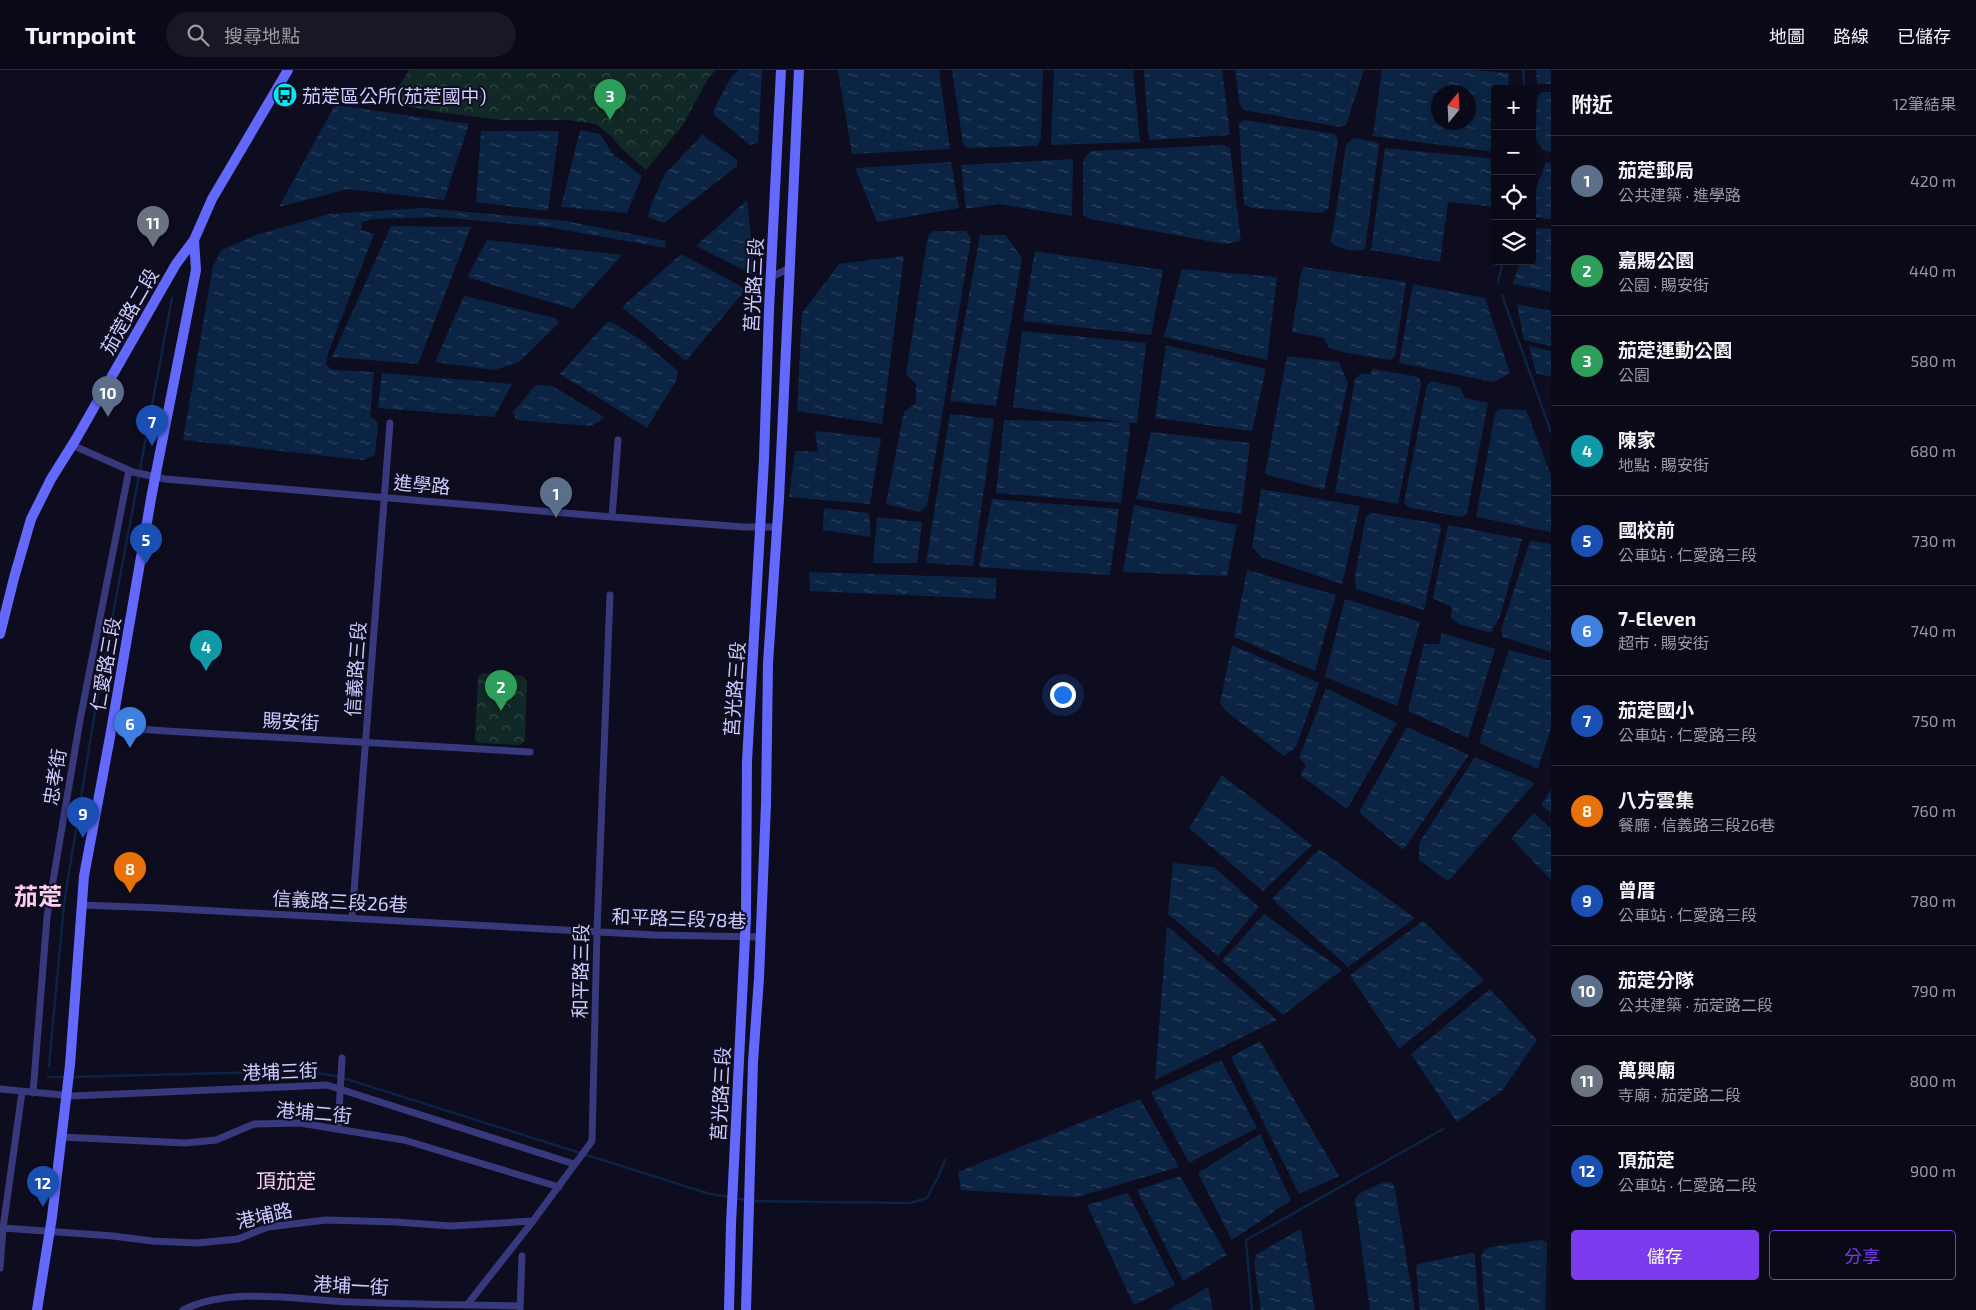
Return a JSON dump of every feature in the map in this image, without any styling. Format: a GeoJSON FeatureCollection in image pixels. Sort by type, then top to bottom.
{"type":"FeatureCollection","features":[{"type":"Feature","properties":{"kind":"street","name":"茄萣路二段"},"geometry":{"type":"LineString","coordinates":[[0,634],[31,520],[50,479],[72,445],[176,264],[194,240],[212,199],[288,70]]}},
{"type":"Feature","properties":{"kind":"street","name":"莒光路三段"},"geometry":{"type":"LineString","coordinates":[[729,1310],[732,1188],[745,936],[747,762],[781,70]]}},
{"type":"Feature","properties":{"kind":"street","name":"莒光路三段"},"geometry":{"type":"LineString","coordinates":[[746,1310],[753,1062],[766,804],[768,663],[799,70]]}},
{"type":"Feature","properties":{"kind":"street","name":"仁愛路三段"},"geometry":{"type":"LineString","coordinates":[[36,1310],[50,1232],[62,1137],[84,876],[112,724],[151,477],[196,270],[194,240]]}},
{"type":"Feature","properties":{"kind":"street"},"geometry":{"type":"LineString","coordinates":[[771,277],[790,268]]}},
{"type":"Feature","properties":{"kind":"street","name":"信義路三段"},"geometry":{"type":"LineString","coordinates":[[352,918],[390,423]]}},
{"type":"Feature","properties":{"kind":"street"},"geometry":{"type":"LineString","coordinates":[[612,517],[618,440]]}},
{"type":"Feature","properties":{"kind":"street","name":"進學路"},"geometry":{"type":"LineString","coordinates":[[72,445],[131,471],[151,477],[612,517],[776,527]]}},
{"type":"Feature","properties":{"kind":"street","name":"忠孝街"},"geometry":{"type":"LineString","coordinates":[[33,1093],[47,917],[80,720],[131,471]]}},
{"type":"Feature","properties":{"kind":"street","name":"和平路三段"},"geometry":{"type":"LineString","coordinates":[[467,1305],[533,1222],[592,1141],[597,931],[610,596]]}},
{"type":"Feature","properties":{"kind":"street","name":"賜安街"},"geometry":{"type":"LineString","coordinates":[[112,724],[124,728],[530,752]]}},
{"type":"Feature","properties":{"kind":"street","name":"信義路三段26巷"},"geometry":{"type":"LineString","coordinates":[[81,905],[597,931]]}},
{"type":"Feature","properties":{"kind":"street","name":"和平路三段78巷"},"geometry":{"type":"LineString","coordinates":[[597,931],[655,935],[760,937]]}},
{"type":"Feature","properties":{"kind":"street"},"geometry":{"type":"LineString","coordinates":[[338,1129],[342,1058]]}},
{"type":"Feature","properties":{"kind":"street","name":"港埔三街"},"geometry":{"type":"LineString","coordinates":[[0,1090],[65,1096],[326,1085],[574,1164]]}},
{"type":"Feature","properties":{"kind":"street"},"geometry":{"type":"LineString","coordinates":[[0,1268],[3,1228],[22,1092]]}},
{"type":"Feature","properties":{"kind":"street","name":"港埔二街"},"geometry":{"type":"LineString","coordinates":[[62,1137],[178,1143],[216,1140],[254,1124],[300,1123],[404,1140],[559,1187]]}},
{"type":"Feature","properties":{"kind":"street","name":"港埔路"},"geometry":{"type":"LineString","coordinates":[[3,1228],[196,1243],[238,1239],[268,1227],[326,1220],[451,1226],[533,1222]]}},
{"type":"Feature","properties":{"kind":"street"},"geometry":{"type":"LineString","coordinates":[[520,1308],[522,1256]]}},
{"type":"Feature","properties":{"kind":"street","name":"港埔一街"},"geometry":{"type":"LineString","coordinates":[[182,1310],[194,1304],[240,1297],[272,1296],[332,1301],[520,1308]]}},
{"type":"Feature","properties":{"kind":"green space"},"geometry":{"type":"Polygon","coordinates":[[[409,70],[716,70],[709,77],[682,126],[646,170],[596,124],[568,120],[501,120],[438,112],[389,103],[409,70]]]}},
{"type":"Feature","properties":{"kind":"green space"},"geometry":{"type":"Polygon","coordinates":[[[482,673],[523,676],[527,681],[525,741],[519,745],[479,743],[475,740],[478,678],[482,673]]]}},
{"type":"Feature","properties":{"kind":"water"},"geometry":{"type":"Polygon","coordinates":[[[739,70],[762,70],[758,143],[750,145],[714,115],[714,109],[731,77],[739,70]]]}},
{"type":"Feature","properties":{"kind":"water"},"geometry":{"type":"Polygon","coordinates":[[[838,70],[939,70],[950,149],[852,154],[838,70]]]}},
{"type":"Feature","properties":{"kind":"water"},"geometry":{"type":"Polygon","coordinates":[[[952,70],[1043,70],[1041,138],[1037,146],[967,148],[963,144],[952,70]]]}},
{"type":"Feature","properties":{"kind":"water"},"geometry":{"type":"Polygon","coordinates":[[[1054,70],[1133,70],[1140,142],[1051,145],[1054,70]]]}},
{"type":"Feature","properties":{"kind":"water"},"geometry":{"type":"Polygon","coordinates":[[[1144,70],[1222,70],[1230,135],[1149,140],[1144,70]]]}},
{"type":"Feature","properties":{"kind":"water"},"geometry":{"type":"Polygon","coordinates":[[[1235,70],[1364,70],[1346,125],[1340,127],[1244,110],[1240,105],[1235,70]]]}},
{"type":"Feature","properties":{"kind":"water"},"geometry":{"type":"Polygon","coordinates":[[[1382,70],[1472,70],[1509,73],[1508,85],[1491,85],[1491,151],[1373,136],[1382,70]]]}},
{"type":"Feature","properties":{"kind":"water"},"geometry":{"type":"Polygon","coordinates":[[[1536,70],[1551,70],[1551,84],[1537,84],[1536,70]]]}},
{"type":"Feature","properties":{"kind":"water"},"geometry":{"type":"Polygon","coordinates":[[[1542,92],[1551,92],[1551,152],[1543,150],[1536,140],[1537,98],[1542,92]]]}},
{"type":"Feature","properties":{"kind":"water"},"geometry":{"type":"Polygon","coordinates":[[[335,105],[469,124],[444,200],[348,189],[279,207],[335,105]]]}},
{"type":"Feature","properties":{"kind":"water"},"geometry":{"type":"Polygon","coordinates":[[[1244,120],[1335,134],[1338,140],[1328,209],[1322,213],[1251,208],[1244,204],[1239,124],[1244,120]]]}},
{"type":"Feature","properties":{"kind":"water"},"geometry":{"type":"Polygon","coordinates":[[[580,130],[600,134],[613,154],[642,176],[627,213],[561,207],[580,130]]]}},
{"type":"Feature","properties":{"kind":"water"},"geometry":{"type":"Polygon","coordinates":[[[481,131],[559,131],[548,211],[476,202],[481,131]]]}},
{"type":"Feature","properties":{"kind":"water"},"geometry":{"type":"Polygon","coordinates":[[[702,135],[737,160],[737,166],[664,223],[648,217],[651,205],[665,174],[702,135]]]}},
{"type":"Feature","properties":{"kind":"water"},"geometry":{"type":"Polygon","coordinates":[[[1353,138],[1376,142],[1379,145],[1365,249],[1356,251],[1342,248],[1330,242],[1346,145],[1353,138]]]}},
{"type":"Feature","properties":{"kind":"water"},"geometry":{"type":"Polygon","coordinates":[[[1224,145],[1230,148],[1241,241],[1224,244],[1090,219],[1083,215],[1083,160],[1091,151],[1224,145]]]}},
{"type":"Feature","properties":{"kind":"water"},"geometry":{"type":"Polygon","coordinates":[[[1385,148],[1491,159],[1491,207],[1448,202],[1440,262],[1371,250],[1385,148]]]}},
{"type":"Feature","properties":{"kind":"water"},"geometry":{"type":"Polygon","coordinates":[[[1073,159],[1072,216],[999,204],[966,209],[961,165],[1073,159]]]}},
{"type":"Feature","properties":{"kind":"water"},"geometry":{"type":"Polygon","coordinates":[[[951,162],[959,208],[877,222],[855,168],[951,162]]]}},
{"type":"Feature","properties":{"kind":"water"},"geometry":{"type":"Polygon","coordinates":[[[1546,162],[1551,163],[1551,219],[1536,217],[1536,189],[1546,162]]]}},
{"type":"Feature","properties":{"kind":"water"},"geometry":{"type":"Polygon","coordinates":[[[747,200],[755,276],[696,246],[747,200]]]}},
{"type":"Feature","properties":{"kind":"water"},"geometry":{"type":"Polygon","coordinates":[[[424,208],[566,221],[666,241],[665,248],[548,227],[438,217],[373,219],[362,222],[361,230],[374,234],[328,353],[326,365],[333,370],[374,372],[370,417],[378,422],[375,455],[363,460],[183,440],[213,266],[221,250],[256,235],[329,214],[424,208]]]}},
{"type":"Feature","properties":{"kind":"water"},"geometry":{"type":"Polygon","coordinates":[[[391,226],[471,227],[418,364],[332,357],[391,226]]]}},
{"type":"Feature","properties":{"kind":"water"},"geometry":{"type":"Polygon","coordinates":[[[1536,228],[1551,229],[1551,292],[1513,284],[1519,265],[1536,265],[1536,228]]]}},
{"type":"Feature","properties":{"kind":"water"},"geometry":{"type":"Polygon","coordinates":[[[933,231],[966,231],[971,238],[927,506],[920,512],[886,504],[904,412],[916,403],[916,384],[906,374],[928,236],[933,231]]]}},
{"type":"Feature","properties":{"kind":"water"},"geometry":{"type":"Polygon","coordinates":[[[980,235],[1005,235],[1022,258],[996,406],[950,401],[980,235]]]}},
{"type":"Feature","properties":{"kind":"water"},"geometry":{"type":"Polygon","coordinates":[[[487,240],[622,255],[573,309],[467,277],[487,240]]]}},
{"type":"Feature","properties":{"kind":"water"},"geometry":{"type":"Polygon","coordinates":[[[1035,251],[1163,270],[1151,335],[1023,321],[1035,251]]]}},
{"type":"Feature","properties":{"kind":"water"},"geometry":{"type":"Polygon","coordinates":[[[681,254],[746,289],[686,361],[622,307],[681,254]]]}},
{"type":"Feature","properties":{"kind":"water"},"geometry":{"type":"Polygon","coordinates":[[[904,256],[882,424],[797,411],[802,313],[839,264],[904,256]]]}},
{"type":"Feature","properties":{"kind":"water"},"geometry":{"type":"Polygon","coordinates":[[[1304,267],[1406,282],[1395,356],[1391,360],[1329,348],[1324,338],[1292,332],[1301,273],[1304,267]]]}},
{"type":"Feature","properties":{"kind":"water"},"geometry":{"type":"Polygon","coordinates":[[[1182,269],[1277,277],[1267,360],[1164,337],[1182,269]]]}},
{"type":"Feature","properties":{"kind":"water"},"geometry":{"type":"Polygon","coordinates":[[[1413,284],[1485,298],[1510,373],[1494,382],[1399,363],[1413,284]]]}},
{"type":"Feature","properties":{"kind":"water"},"geometry":{"type":"Polygon","coordinates":[[[464,296],[555,318],[559,323],[519,362],[494,370],[435,362],[464,296]]]}},
{"type":"Feature","properties":{"kind":"water"},"geometry":{"type":"Polygon","coordinates":[[[1517,304],[1551,311],[1551,346],[1524,340],[1517,304]]]}},
{"type":"Feature","properties":{"kind":"water"},"geometry":{"type":"Polygon","coordinates":[[[607,322],[612,322],[641,340],[678,371],[676,381],[647,428],[560,374],[607,322]]]}},
{"type":"Feature","properties":{"kind":"water"},"geometry":{"type":"Polygon","coordinates":[[[1022,331],[1146,343],[1137,423],[1129,423],[1130,432],[1121,503],[996,493],[1004,420],[1123,422],[1013,407],[1022,331]]]}},
{"type":"Feature","properties":{"kind":"water"},"geometry":{"type":"Polygon","coordinates":[[[1166,345],[1266,369],[1252,431],[1155,418],[1166,345]]]}},
{"type":"Feature","properties":{"kind":"water"},"geometry":{"type":"Polygon","coordinates":[[[1529,346],[1551,351],[1551,377],[1536,373],[1529,346]]]}},
{"type":"Feature","properties":{"kind":"water"},"geometry":{"type":"Polygon","coordinates":[[[1287,356],[1339,362],[1348,383],[1324,490],[1265,474],[1287,356]]]}},
{"type":"Feature","properties":{"kind":"water"},"geometry":{"type":"Polygon","coordinates":[[[1373,369],[1419,377],[1421,384],[1398,504],[1335,492],[1355,380],[1360,374],[1370,374],[1373,369]]]}},
{"type":"Feature","properties":{"kind":"water"},"geometry":{"type":"Polygon","coordinates":[[[382,373],[512,384],[494,417],[378,408],[382,373]]]}},
{"type":"Feature","properties":{"kind":"water"},"geometry":{"type":"Polygon","coordinates":[[[1432,381],[1460,388],[1465,398],[1488,403],[1467,513],[1462,517],[1408,507],[1404,503],[1427,385],[1432,381]]]}},
{"type":"Feature","properties":{"kind":"water"},"geometry":{"type":"Polygon","coordinates":[[[536,385],[552,386],[604,417],[599,422],[590,426],[516,420],[513,412],[536,385]]]}},
{"type":"Feature","properties":{"kind":"water"},"geometry":{"type":"Polygon","coordinates":[[[1500,409],[1526,410],[1551,475],[1551,532],[1476,517],[1495,413],[1500,409]]]}},
{"type":"Feature","properties":{"kind":"water"},"geometry":{"type":"Polygon","coordinates":[[[950,414],[994,419],[973,566],[926,563],[950,414]]]}},
{"type":"Feature","properties":{"kind":"water"},"geometry":{"type":"Polygon","coordinates":[[[815,431],[881,438],[870,504],[789,497],[795,451],[818,452],[815,431]]]}},
{"type":"Feature","properties":{"kind":"water"},"geometry":{"type":"Polygon","coordinates":[[[1151,432],[1250,443],[1241,514],[1136,499],[1151,432]]]}},
{"type":"Feature","properties":{"kind":"water"},"geometry":{"type":"Polygon","coordinates":[[[1261,489],[1360,506],[1342,584],[1261,557],[1252,547],[1261,489]]]}},
{"type":"Feature","properties":{"kind":"water"},"geometry":{"type":"Polygon","coordinates":[[[992,499],[1119,509],[1110,575],[979,567],[992,499]]]}},
{"type":"Feature","properties":{"kind":"water"},"geometry":{"type":"Polygon","coordinates":[[[1134,505],[1237,525],[1227,576],[1123,572],[1134,505]]]}},
{"type":"Feature","properties":{"kind":"water"},"geometry":{"type":"Polygon","coordinates":[[[824,508],[869,513],[871,537],[823,530],[824,508]]]}},
{"type":"Feature","properties":{"kind":"water"},"geometry":{"type":"Polygon","coordinates":[[[1372,513],[1439,524],[1441,528],[1424,610],[1356,589],[1355,576],[1366,516],[1372,513]]]}},
{"type":"Feature","properties":{"kind":"water"},"geometry":{"type":"Polygon","coordinates":[[[877,517],[922,522],[917,563],[873,563],[877,517]]]}},
{"type":"Feature","properties":{"kind":"water"},"geometry":{"type":"Polygon","coordinates":[[[1448,525],[1522,539],[1500,616],[1491,633],[1459,624],[1451,618],[1452,607],[1433,598],[1448,525]]]}},
{"type":"Feature","properties":{"kind":"water"},"geometry":{"type":"Polygon","coordinates":[[[1530,541],[1551,544],[1551,652],[1503,637],[1501,630],[1530,541]]]}},
{"type":"Feature","properties":{"kind":"water"},"geometry":{"type":"Polygon","coordinates":[[[1247,570],[1336,595],[1315,671],[1234,637],[1247,570]]]}},
{"type":"Feature","properties":{"kind":"water"},"geometry":{"type":"Polygon","coordinates":[[[809,572],[997,578],[995,599],[810,591],[809,572]]]}},
{"type":"Feature","properties":{"kind":"water"},"geometry":{"type":"Polygon","coordinates":[[[1345,599],[1420,622],[1397,706],[1325,677],[1345,599]]]}},
{"type":"Feature","properties":{"kind":"water"},"geometry":{"type":"Polygon","coordinates":[[[1442,633],[1495,649],[1468,738],[1408,711],[1424,644],[1439,644],[1442,633]]]}},
{"type":"Feature","properties":{"kind":"water"},"geometry":{"type":"Polygon","coordinates":[[[1232,645],[1319,683],[1296,747],[1284,756],[1226,711],[1220,703],[1232,645]]]}},
{"type":"Feature","properties":{"kind":"water"},"geometry":{"type":"Polygon","coordinates":[[[1509,650],[1551,661],[1551,728],[1538,769],[1479,743],[1509,650]]]}},
{"type":"Feature","properties":{"kind":"water"},"geometry":{"type":"Polygon","coordinates":[[[1326,688],[1397,723],[1347,809],[1300,775],[1306,765],[1299,758],[1326,688]]]}},
{"type":"Feature","properties":{"kind":"water"},"geometry":{"type":"Polygon","coordinates":[[[1407,727],[1469,755],[1403,850],[1359,812],[1407,727]]]}},
{"type":"Feature","properties":{"kind":"water"},"geometry":{"type":"Polygon","coordinates":[[[1475,757],[1535,783],[1448,881],[1419,860],[1419,843],[1475,757]]]}},
{"type":"Feature","properties":{"kind":"water"},"geometry":{"type":"Polygon","coordinates":[[[1222,775],[1312,845],[1263,891],[1189,828],[1222,775]]]}},
{"type":"Feature","properties":{"kind":"water"},"geometry":{"type":"Polygon","coordinates":[[[1551,789],[1551,813],[1541,805],[1551,789]]]}},
{"type":"Feature","properties":{"kind":"water"},"geometry":{"type":"Polygon","coordinates":[[[1534,813],[1551,828],[1551,880],[1511,838],[1534,813]]]}},
{"type":"Feature","properties":{"kind":"water"},"geometry":{"type":"Polygon","coordinates":[[[1319,849],[1415,918],[1348,967],[1272,899],[1319,849]]]}},
{"type":"Feature","properties":{"kind":"water"},"geometry":{"type":"Polygon","coordinates":[[[1173,863],[1214,867],[1259,907],[1218,956],[1168,914],[1173,863]]]}},
{"type":"Feature","properties":{"kind":"water"},"geometry":{"type":"Polygon","coordinates":[[[1264,914],[1342,970],[1283,1015],[1222,961],[1264,914]]]}},
{"type":"Feature","properties":{"kind":"water"},"geometry":{"type":"Polygon","coordinates":[[[1423,921],[1484,980],[1399,1049],[1350,975],[1423,921]]]}},
{"type":"Feature","properties":{"kind":"water"},"geometry":{"type":"Polygon","coordinates":[[[1167,926],[1277,1020],[1155,1080],[1167,926]]]}},
{"type":"Feature","properties":{"kind":"water"},"geometry":{"type":"Polygon","coordinates":[[[1490,989],[1537,1040],[1502,1091],[1457,1122],[1411,1054],[1490,989]]]}},
{"type":"Feature","properties":{"kind":"water"},"geometry":{"type":"Polygon","coordinates":[[[1260,1041],[1339,1176],[1299,1194],[1231,1057],[1260,1041]]]}},
{"type":"Feature","properties":{"kind":"water"},"geometry":{"type":"Polygon","coordinates":[[[1221,1060],[1257,1128],[1189,1163],[1151,1092],[1221,1060]]]}},
{"type":"Feature","properties":{"kind":"water"},"geometry":{"type":"Polygon","coordinates":[[[1140,1099],[1179,1167],[1077,1197],[961,1190],[958,1172],[1140,1099]]]}},
{"type":"Feature","properties":{"kind":"water"},"geometry":{"type":"Polygon","coordinates":[[[1260,1134],[1291,1200],[1232,1240],[1198,1173],[1260,1134]]]}},
{"type":"Feature","properties":{"kind":"water"},"geometry":{"type":"Polygon","coordinates":[[[1180,1176],[1227,1255],[1183,1281],[1137,1190],[1180,1176]]]}},
{"type":"Feature","properties":{"kind":"water"},"geometry":{"type":"Polygon","coordinates":[[[1384,1182],[1393,1183],[1395,1190],[1415,1310],[1370,1310],[1355,1199],[1360,1193],[1384,1182]]]}},
{"type":"Feature","properties":{"kind":"water"},"geometry":{"type":"Polygon","coordinates":[[[1128,1193],[1175,1285],[1134,1305],[1087,1205],[1128,1193]]]}},
{"type":"Feature","properties":{"kind":"water"},"geometry":{"type":"Polygon","coordinates":[[[1301,1230],[1315,1310],[1261,1310],[1254,1263],[1257,1254],[1301,1230]]]}},
{"type":"Feature","properties":{"kind":"water"},"geometry":{"type":"Polygon","coordinates":[[[1542,1240],[1547,1243],[1545,1310],[1485,1310],[1481,1257],[1484,1250],[1490,1247],[1542,1240]]]}},
{"type":"Feature","properties":{"kind":"water"},"geometry":{"type":"Polygon","coordinates":[[[1474,1253],[1475,1257],[1479,1310],[1420,1310],[1417,1264],[1474,1253]]]}},
{"type":"Feature","properties":{"kind":"water"},"geometry":{"type":"Polygon","coordinates":[[[1208,1287],[1213,1310],[1168,1310],[1208,1287]]]}},
{"type":"Feature","properties":{"kind":"waterway"},"geometry":{"type":"LineString","coordinates":[[1523,70],[1525,85]]}},
{"type":"Feature","properties":{"kind":"waterway"},"geometry":{"type":"LineString","coordinates":[[1498,282],[1502,265]]}},
{"type":"Feature","properties":{"kind":"waterway"},"geometry":{"type":"LineString","coordinates":[[1502,295],[1551,432]]}},
{"type":"Feature","properties":{"kind":"waterway"},"geometry":{"type":"LineString","coordinates":[[49,1066],[64,904],[95,711],[172,298]]}},
{"type":"Feature","properties":{"kind":"waterway"},"geometry":{"type":"LineString","coordinates":[[71,1077],[301,1071],[337,1076],[710,1194],[729,1197]]}},
{"type":"Feature","properties":{"kind":"waterway"},"geometry":{"type":"LineString","coordinates":[[48,1077],[65,1077]]}},
{"type":"Feature","properties":{"kind":"waterway"},"geometry":{"type":"LineString","coordinates":[[1252,1310],[1246,1240],[1443,1129]]}},
{"type":"Feature","properties":{"kind":"waterway"},"geometry":{"type":"LineString","coordinates":[[751,1201],[910,1203],[927,1198],[945,1160]]}},
{"type":"Feature","properties":{"kind":"waterway"},"geometry":{"type":"LineString","coordinates":[[734,1198],[746,1200]]}},
{"type":"Feature","properties":{"kind":"place","name":"茄萣區公所(茄萣國中)"},"geometry":{"type":"Point","coordinates":[285,95]}},
{"type":"Feature","properties":{"kind":"place","name":"茄萣運動公園"},"geometry":{"type":"Point","coordinates":[610,120]}},
{"type":"Feature","properties":{"kind":"place","name":"萬興廟"},"geometry":{"type":"Point","coordinates":[153,247]}},
{"type":"Feature","properties":{"kind":"place","name":"茄萣分隊"},"geometry":{"type":"Point","coordinates":[108,417]}},
{"type":"Feature","properties":{"kind":"place","name":"茄萣國小"},"geometry":{"type":"Point","coordinates":[152,446]}},
{"type":"Feature","properties":{"kind":"place","name":"茄萣郵局"},"geometry":{"type":"Point","coordinates":[556,518]}},
{"type":"Feature","properties":{"kind":"place","name":"國校前"},"geometry":{"type":"Point","coordinates":[146,564]}},
{"type":"Feature","properties":{"kind":"place","name":"陳家"},"geometry":{"type":"Point","coordinates":[206,671]}},
{"type":"Feature","properties":{"kind":"place","name":"嘉賜公園"},"geometry":{"type":"Point","coordinates":[501,711]}},
{"type":"Feature","properties":{"kind":"place","name":"7-Eleven"},"geometry":{"type":"Point","coordinates":[130,748]}},
{"type":"Feature","properties":{"kind":"place","name":"曾厝"},"geometry":{"type":"Point","coordinates":[83,838]}},
{"type":"Feature","properties":{"kind":"place","name":"八方雲集"},"geometry":{"type":"Point","coordinates":[130,893]}},
{"type":"Feature","properties":{"kind":"place","name":"頂茄萣"},"geometry":{"type":"Point","coordinates":[43,1207]}},
{"type":"Feature","properties":{"kind":"district","name":"茄萣"},"geometry":{"type":"Point","coordinates":[38,895]}},
{"type":"Feature","properties":{"kind":"district","name":"頂茄萣"},"geometry":{"type":"Point","coordinates":[286,1180]}}]}
